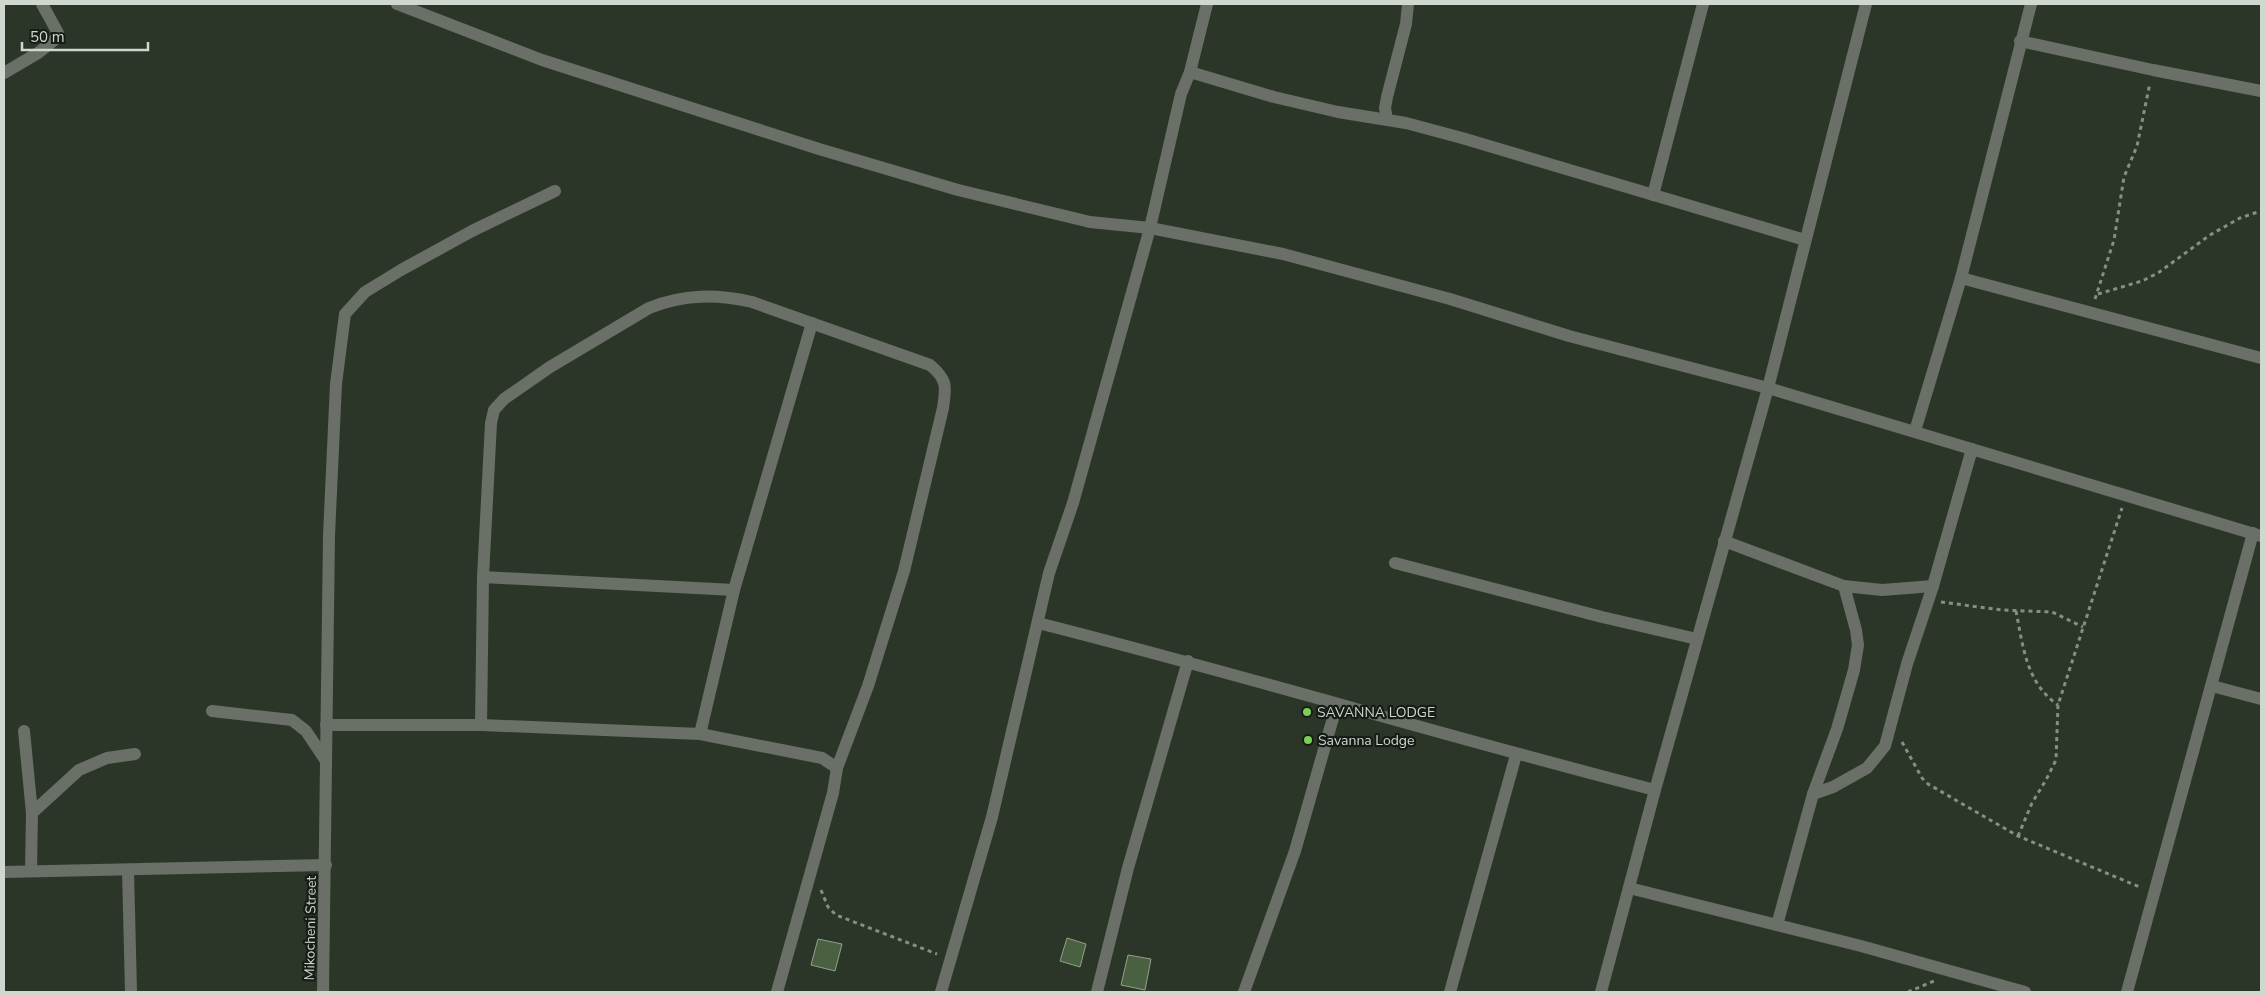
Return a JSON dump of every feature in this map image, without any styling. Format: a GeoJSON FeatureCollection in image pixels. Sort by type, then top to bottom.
{"type":"FeatureCollection","features":[{"type":"Feature","properties":{"kind":"street"},"geometry":{"type":"LineString","coordinates":[[4,73],[38,53],[58,37],[58,33],[42,4]]}},
{"type":"Feature","properties":{"kind":"street"},"geometry":{"type":"LineString","coordinates":[[397,4],[542,60],[820,150],[958,190],[1090,222],[1150,228],[1283,254],[1450,299],[1569,336],[1768,388],[2257,534],[2212,686],[2127,992]]}},
{"type":"Feature","properties":{"kind":"street"},"geometry":{"type":"LineString","coordinates":[[941,992],[992,817],[1049,573],[1073,503],[1150,228],[1181,94],[1190,72],[1207,4]]}},
{"type":"Feature","properties":{"kind":"street"},"geometry":{"type":"LineString","coordinates":[[1387,119],[1385,108],[1406,24],[1408,4]]}},
{"type":"Feature","properties":{"kind":"street"},"geometry":{"type":"LineString","coordinates":[[1652,195],[1703,4]]}},
{"type":"Feature","properties":{"kind":"street"},"geometry":{"type":"LineString","coordinates":[[1601,992],[1655,790],[1768,388],[1866,4]]}},
{"type":"Feature","properties":{"kind":"street"},"geometry":{"type":"LineString","coordinates":[[1915,432],[1961,278],[2031,4]]}},
{"type":"Feature","properties":{"kind":"street"},"geometry":{"type":"LineString","coordinates":[[2020,41],[2153,70],[2250,87],[2261,91]]}},
{"type":"Feature","properties":{"kind":"street"},"geometry":{"type":"LineString","coordinates":[[1190,72],[1274,97],[1338,112],[1387,119],[1471,140],[1805,240]]}},
{"type":"Feature","properties":{"kind":"street","name":"Mikocheni Street"},"geometry":{"type":"LineString","coordinates":[[323,992],[329,535],[336,384],[345,314],[365,292],[401,270],[472,231],[555,191]]}},
{"type":"Feature","properties":{"kind":"street"},"geometry":{"type":"LineString","coordinates":[[1961,278],[2261,358]]}},
{"type":"Feature","properties":{"kind":"street"},"geometry":{"type":"LineString","coordinates":[[481,725],[482,577],[492,416],[497,405],[504,399],[550,367],[649,308],[673,300],[697,296],[735,298],[930,365],[940,373],[945,383],[943,408],[904,571],[868,686],[837,768],[833,793],[777,992]]}},
{"type":"Feature","properties":{"kind":"street"},"geometry":{"type":"LineString","coordinates":[[700,734],[734,590],[812,323]]}},
{"type":"Feature","properties":{"kind":"street"},"geometry":{"type":"LineString","coordinates":[[1813,794],[1833,787],[1867,768],[1885,746],[1907,664],[1933,586],[1972,449]]}},
{"type":"Feature","properties":{"kind":"street"},"geometry":{"type":"LineString","coordinates":[[1724,541],[1844,586],[1882,590],[1933,586]]}},
{"type":"Feature","properties":{"kind":"street"},"geometry":{"type":"LineString","coordinates":[[1395,563],[1602,618],[1697,640]]}},
{"type":"Feature","properties":{"kind":"street"},"geometry":{"type":"LineString","coordinates":[[482,577],[734,590]]}},
{"type":"Feature","properties":{"kind":"street"},"geometry":{"type":"LineString","coordinates":[[1777,925],[1813,794],[1837,729],[1854,670],[1858,645],[1856,630],[1844,586]]}},
{"type":"Feature","properties":{"kind":"street"},"geometry":{"type":"LineString","coordinates":[[1038,623],[1188,661],[1516,754],[1655,790]]}},
{"type":"Feature","properties":{"kind":"street"},"geometry":{"type":"LineString","coordinates":[[1097,992],[1128,868],[1188,661]]}},
{"type":"Feature","properties":{"kind":"street"},"geometry":{"type":"LineString","coordinates":[[2212,686],[2261,699]]}},
{"type":"Feature","properties":{"kind":"street"},"geometry":{"type":"LineString","coordinates":[[1244,992],[1295,851],[1337,704]]}},
{"type":"Feature","properties":{"kind":"street"},"geometry":{"type":"LineString","coordinates":[[212,711],[292,720],[306,731],[326,761]]}},
{"type":"Feature","properties":{"kind":"street"},"geometry":{"type":"LineString","coordinates":[[326,726],[481,725],[700,734],[822,758],[837,768]]}},
{"type":"Feature","properties":{"kind":"street"},"geometry":{"type":"LineString","coordinates":[[24,731],[32,813],[30,871]]}},
{"type":"Feature","properties":{"kind":"street"},"geometry":{"type":"LineString","coordinates":[[32,813],[79,770],[107,758],[135,754]]}},
{"type":"Feature","properties":{"kind":"street"},"geometry":{"type":"LineString","coordinates":[[1450,992],[1516,754]]}},
{"type":"Feature","properties":{"kind":"street"},"geometry":{"type":"LineString","coordinates":[[4,872],[326,864]]}},
{"type":"Feature","properties":{"kind":"street"},"geometry":{"type":"LineString","coordinates":[[128,870],[131,992]]}},
{"type":"Feature","properties":{"kind":"street"},"geometry":{"type":"LineString","coordinates":[[1629,888],[1861,946],[2025,992]]}},
{"type":"Feature","properties":{"kind":"path"},"geometry":{"type":"LineString","coordinates":[[2090,312],[2098,294],[2114,240],[2124,177],[2138,146],[2153,70]]}},
{"type":"Feature","properties":{"kind":"path"},"geometry":{"type":"LineString","coordinates":[[2098,294],[2142,281],[2158,274],[2210,235],[2240,218],[2261,211]]}},
{"type":"Feature","properties":{"kind":"path"},"geometry":{"type":"LineString","coordinates":[[2018,836],[2032,802],[2056,760],[2058,704],[2126,495]]}},
{"type":"Feature","properties":{"kind":"path"},"geometry":{"type":"LineString","coordinates":[[1928,600],[2016,611],[2052,612],[2083,627]]}},
{"type":"Feature","properties":{"kind":"path"},"geometry":{"type":"LineString","coordinates":[[2016,611],[2027,665],[2040,690],[2046,697],[2058,704]]}},
{"type":"Feature","properties":{"kind":"path"},"geometry":{"type":"LineString","coordinates":[[1891,724],[1922,778],[1928,784],[2018,836],[2154,893]]}},
{"type":"Feature","properties":{"kind":"path"},"geometry":{"type":"LineString","coordinates":[[812,865],[828,907],[836,915],[950,959]]}},
{"type":"Feature","properties":{"kind":"building"},"geometry":{"type":"Polygon","coordinates":[[[1067,938],[1086,944],[1080,967],[1060,961],[1067,938]]]}},
{"type":"Feature","properties":{"kind":"building"},"geometry":{"type":"Polygon","coordinates":[[[818,939],[842,944],[835,971],[811,965],[818,939]]]}},
{"type":"Feature","properties":{"kind":"building"},"geometry":{"type":"Polygon","coordinates":[[[1128,955],[1151,959],[1145,990],[1121,985],[1128,955]]]}},
{"type":"Feature","properties":{"kind":"place","name":"SAVANNA LODGE"},"geometry":{"type":"Point","coordinates":[1307,712]}},
{"type":"Feature","properties":{"kind":"place","name":"Savanna Lodge"},"geometry":{"type":"Point","coordinates":[1308,740]}}]}
